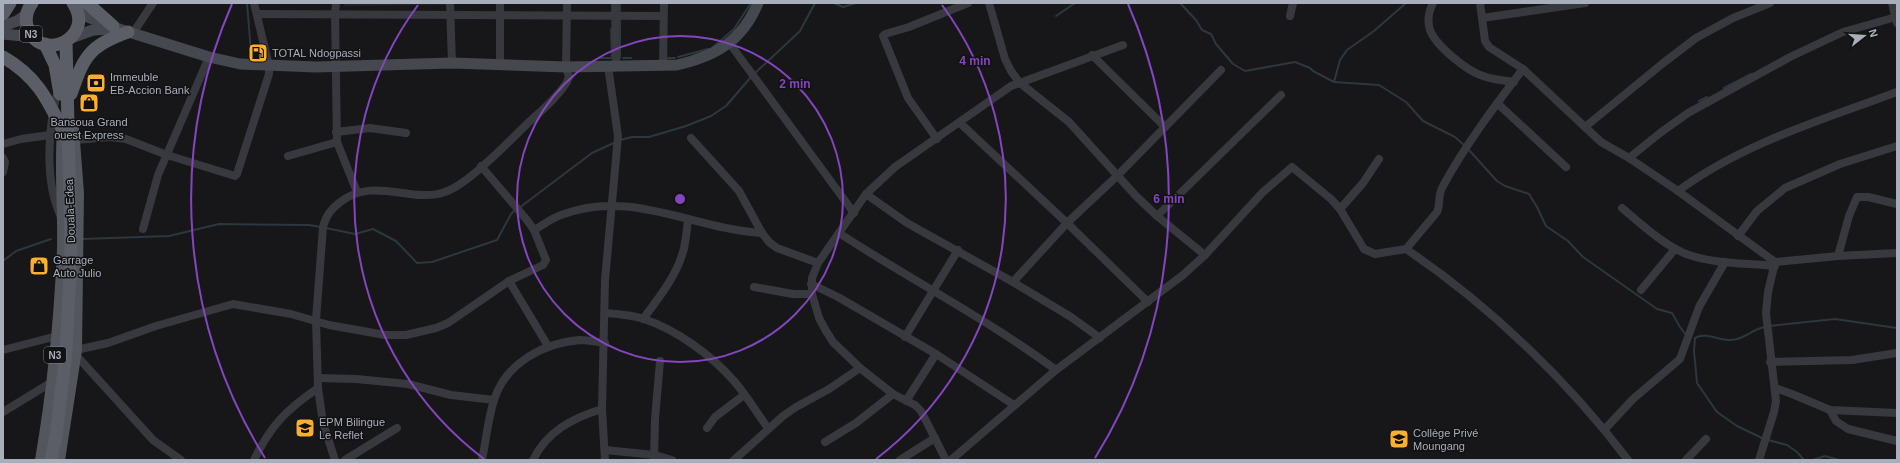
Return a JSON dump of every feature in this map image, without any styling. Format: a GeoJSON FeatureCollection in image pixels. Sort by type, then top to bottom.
{"type":"FeatureCollection","features":[{"type":"Feature","properties":{"kind":"highway"},"geometry":{"type":"LineString","coordinates":[[3,14],[10,3]]}},
{"type":"Feature","properties":{"kind":"highway"},"geometry":{"type":"LineString","coordinates":[[68,102],[80,69],[89,53],[123,30],[79,5]]}},
{"type":"Feature","properties":{"kind":"highway","name":"N3"},"geometry":{"type":"LineString","coordinates":[[29,8],[26,24],[33,37],[45,44],[54,46],[68,40],[77,28],[79,22],[79,5]]}},
{"type":"Feature","properties":{"kind":"highway","name":"Douala-Edea"},"geometry":{"type":"LineString","coordinates":[[51,460],[63,386],[70,288],[71,231],[68,153],[68,40]]}},
{"type":"Feature","properties":{"kind":"highway","name":"Douala-Edea"},"geometry":{"type":"LineString","coordinates":[[45,44],[55,65],[59,83],[57,133],[68,153]]}},
{"type":"Feature","properties":{"kind":"highway"},"geometry":{"type":"LineString","coordinates":[[3,57],[27,73],[44,94],[53,110],[57,133]]}},
{"type":"Feature","properties":{"kind":"main road"},"geometry":{"type":"LineString","coordinates":[[68,40],[93,30],[123,30],[209,57],[240,64],[269,66],[452,63],[566,67],[663,65],[690,62],[730,44],[752,18],[758,3]]}},
{"type":"Feature","properties":{"kind":"main road"},"geometry":{"type":"LineString","coordinates":[[3,26],[17,21],[29,8]]}},
{"type":"Feature","properties":{"kind":"main road"},"geometry":{"type":"LineString","coordinates":[[3,34],[33,37]]}},
{"type":"Feature","properties":{"kind":"main road","name":"N3"},"geometry":{"type":"LineString","coordinates":[[68,102],[75,140],[78,187],[79,251],[75,352]]}},
{"type":"Feature","properties":{"kind":"main road","name":"N3"},"geometry":{"type":"LineString","coordinates":[[41,460],[57,336],[63,249],[62,190],[57,133]]}},
{"type":"Feature","properties":{"kind":"main road"},"geometry":{"type":"LineString","coordinates":[[59,460],[75,352]]}},
{"type":"Feature","properties":{"kind":"street"},"geometry":{"type":"LineString","coordinates":[[75,140],[110,137],[126,140],[167,155],[235,176],[255,122],[266,86],[269,66],[254,3]]}},
{"type":"Feature","properties":{"kind":"street"},"geometry":{"type":"LineString","coordinates":[[336,3],[337,142],[357,192]]}},
{"type":"Feature","properties":{"kind":"street"},"geometry":{"type":"LineString","coordinates":[[450,3],[452,63]]}},
{"type":"Feature","properties":{"kind":"street"},"geometry":{"type":"LineString","coordinates":[[500,3],[500,65]]}},
{"type":"Feature","properties":{"kind":"street"},"geometry":{"type":"LineString","coordinates":[[335,460],[323,423],[318,388],[316,320],[323,227],[326,217],[331,209],[346,197],[357,192],[374,190],[423,194],[445,192],[458,185],[481,166],[564,88],[568,77],[566,67],[567,3]]}},
{"type":"Feature","properties":{"kind":"street"},"geometry":{"type":"LineString","coordinates":[[605,460],[602,409],[605,343],[605,280],[613,205],[618,136],[612,65],[615,3]]}},
{"type":"Feature","properties":{"kind":"street"},"geometry":{"type":"LineString","coordinates":[[663,65],[664,3]]}},
{"type":"Feature","properties":{"kind":"street"},"geometry":{"type":"LineString","coordinates":[[936,139],[908,98],[883,36],[968,3]]}},
{"type":"Feature","properties":{"kind":"street"},"geometry":{"type":"LineString","coordinates":[[989,3],[1005,59],[1011,71],[1020,83],[1068,122],[1092,146],[1117,176],[1157,216],[1205,255]]}},
{"type":"Feature","properties":{"kind":"street"},"geometry":{"type":"LineString","coordinates":[[1290,16],[1293,3]]}},
{"type":"Feature","properties":{"kind":"street"},"geometry":{"type":"LineString","coordinates":[[1433,3],[1429,16],[1430,31],[1446,50],[1461,63],[1483,76],[1514,82]]}},
{"type":"Feature","properties":{"kind":"street"},"geometry":{"type":"LineString","coordinates":[[1480,3],[1485,41],[1489,47],[1523,69],[1601,142],[1629,158],[1678,191],[1775,264]]}},
{"type":"Feature","properties":{"kind":"street"},"geometry":{"type":"LineString","coordinates":[[1482,18],[1584,3]]}},
{"type":"Feature","properties":{"kind":"street"},"geometry":{"type":"LineString","coordinates":[[1585,127],[1696,38],[1733,18],[1770,3]]}},
{"type":"Feature","properties":{"kind":"street"},"geometry":{"type":"LineString","coordinates":[[1629,158],[1688,113],[1790,58],[1843,32],[1896,20],[1892,3]]}},
{"type":"Feature","properties":{"kind":"street"},"geometry":{"type":"LineString","coordinates":[[123,30],[152,4]]}},
{"type":"Feature","properties":{"kind":"street"},"geometry":{"type":"LineString","coordinates":[[257,14],[663,16]]}},
{"type":"Feature","properties":{"kind":"street"},"geometry":{"type":"LineString","coordinates":[[730,44],[854,213]]}},
{"type":"Feature","properties":{"kind":"street"},"geometry":{"type":"LineString","coordinates":[[946,460],[921,411],[915,405],[894,394],[860,368],[833,342],[819,318],[812,294],[811,284],[818,263],[866,194],[895,167],[1003,91],[1092,55],[1123,45]]}},
{"type":"Feature","properties":{"kind":"street"},"geometry":{"type":"LineString","coordinates":[[1092,55],[1165,127]]}},
{"type":"Feature","properties":{"kind":"street"},"geometry":{"type":"LineString","coordinates":[[143,229],[158,175],[209,57]]}},
{"type":"Feature","properties":{"kind":"street"},"geometry":{"type":"LineString","coordinates":[[951,460],[1056,370],[1148,302],[1205,255],[1263,192],[1292,167],[1331,199],[1340,209],[1364,249],[1375,254],[1406,249],[1439,209],[1439,195],[1443,187],[1480,126],[1523,69]]}},
{"type":"Feature","properties":{"kind":"street"},"geometry":{"type":"LineString","coordinates":[[1014,282],[1067,223],[1117,176],[1221,70]]}},
{"type":"Feature","properties":{"kind":"street"},"geometry":{"type":"LineString","coordinates":[[53,110],[59,83]]}},
{"type":"Feature","properties":{"kind":"street"},"geometry":{"type":"LineString","coordinates":[[1678,191],[1706,171],[1753,147],[1897,92]]}},
{"type":"Feature","properties":{"kind":"street"},"geometry":{"type":"LineString","coordinates":[[1157,216],[1281,95]]}},
{"type":"Feature","properties":{"kind":"street"},"geometry":{"type":"LineString","coordinates":[[1497,103],[1566,167]]}},
{"type":"Feature","properties":{"kind":"street"},"geometry":{"type":"LineString","coordinates":[[960,122],[1148,302]]}},
{"type":"Feature","properties":{"kind":"street"},"geometry":{"type":"LineString","coordinates":[[336,132],[370,128],[406,133]]}},
{"type":"Feature","properties":{"kind":"street"},"geometry":{"type":"LineString","coordinates":[[3,144],[57,133],[52,188],[55,204],[62,219]]}},
{"type":"Feature","properties":{"kind":"street"},"geometry":{"type":"LineString","coordinates":[[691,138],[740,191],[762,233],[769,242],[777,248],[818,263]]}},
{"type":"Feature","properties":{"kind":"street"},"geometry":{"type":"LineString","coordinates":[[288,156],[337,142]]}},
{"type":"Feature","properties":{"kind":"street"},"geometry":{"type":"LineString","coordinates":[[1738,236],[1757,211],[1785,188],[1840,164],[1897,146]]}},
{"type":"Feature","properties":{"kind":"street"},"geometry":{"type":"LineString","coordinates":[[3,158],[5,162],[3,172]]}},
{"type":"Feature","properties":{"kind":"street"},"geometry":{"type":"LineString","coordinates":[[1340,209],[1363,183],[1380,159]]}},
{"type":"Feature","properties":{"kind":"street"},"geometry":{"type":"LineString","coordinates":[[181,460],[153,440],[75,352],[108,343],[156,326],[233,304],[291,314],[329,325],[385,335],[406,334],[436,328],[448,323],[509,281],[543,264],[546,260],[534,230],[511,199],[481,166]]}},
{"type":"Feature","properties":{"kind":"street"},"geometry":{"type":"LineString","coordinates":[[866,194],[907,223],[1014,282],[1071,317],[1100,338]]}},
{"type":"Feature","properties":{"kind":"street"},"geometry":{"type":"LineString","coordinates":[[1838,256],[1849,216],[1857,197],[1868,197],[1897,204]]}},
{"type":"Feature","properties":{"kind":"street"},"geometry":{"type":"LineString","coordinates":[[534,230],[560,215],[578,209],[613,205],[667,212],[728,229],[762,233]]}},
{"type":"Feature","properties":{"kind":"street"},"geometry":{"type":"LineString","coordinates":[[1622,208],[1676,249],[1699,258],[1725,262],[1775,264],[1838,256],[1897,253]]}},
{"type":"Feature","properties":{"kind":"street"},"geometry":{"type":"LineString","coordinates":[[643,318],[663,292],[684,249],[688,219]]}},
{"type":"Feature","properties":{"kind":"street"},"geometry":{"type":"LineString","coordinates":[[839,233],[886,263],[1001,331],[1056,370]]}},
{"type":"Feature","properties":{"kind":"street"},"geometry":{"type":"LineString","coordinates":[[1406,249],[1456,285],[1532,353],[1605,429],[1628,460]]}},
{"type":"Feature","properties":{"kind":"street"},"geometry":{"type":"LineString","coordinates":[[1641,290],[1676,249]]}},
{"type":"Feature","properties":{"kind":"street"},"geometry":{"type":"LineString","coordinates":[[905,337],[958,250]]}},
{"type":"Feature","properties":{"kind":"street"},"geometry":{"type":"LineString","coordinates":[[1605,429],[1633,399],[1680,359],[1699,307],[1725,262]]}},
{"type":"Feature","properties":{"kind":"street"},"geometry":{"type":"LineString","coordinates":[[1759,460],[1776,401],[1770,362],[1766,313],[1768,292],[1775,264]]}},
{"type":"Feature","properties":{"kind":"street"},"geometry":{"type":"LineString","coordinates":[[509,281],[548,346]]}},
{"type":"Feature","properties":{"kind":"street"},"geometry":{"type":"LineString","coordinates":[[811,284],[838,297],[936,354],[1014,405]]}},
{"type":"Feature","properties":{"kind":"street"},"geometry":{"type":"LineString","coordinates":[[754,287],[793,294],[812,294]]}},
{"type":"Feature","properties":{"kind":"street"},"geometry":{"type":"LineString","coordinates":[[605,313],[643,318],[675,333],[697,349],[734,381],[768,428]]}},
{"type":"Feature","properties":{"kind":"street"},"geometry":{"type":"LineString","coordinates":[[3,350],[57,336]]}},
{"type":"Feature","properties":{"kind":"street"},"geometry":{"type":"LineString","coordinates":[[482,460],[494,400],[500,385],[510,372],[527,357],[548,346],[582,340],[605,343]]}},
{"type":"Feature","properties":{"kind":"street"},"geometry":{"type":"LineString","coordinates":[[1770,362],[1852,360],[1897,353]]}},
{"type":"Feature","properties":{"kind":"street"},"geometry":{"type":"LineString","coordinates":[[906,401],[936,354]]}},
{"type":"Feature","properties":{"kind":"street"},"geometry":{"type":"LineString","coordinates":[[655,457],[655,419],[660,362]]}},
{"type":"Feature","properties":{"kind":"street"},"geometry":{"type":"LineString","coordinates":[[734,460],[768,428],[796,406],[829,389],[860,368]]}},
{"type":"Feature","properties":{"kind":"street"},"geometry":{"type":"LineString","coordinates":[[318,378],[356,379],[408,384],[451,395],[494,400]]}},
{"type":"Feature","properties":{"kind":"street"},"geometry":{"type":"LineString","coordinates":[[3,412],[52,382]]}},
{"type":"Feature","properties":{"kind":"street"},"geometry":{"type":"LineString","coordinates":[[254,460],[263,441],[278,420],[292,406],[318,388]]}},
{"type":"Feature","properties":{"kind":"street"},"geometry":{"type":"LineString","coordinates":[[1775,388],[1830,410],[1897,413]]}},
{"type":"Feature","properties":{"kind":"street"},"geometry":{"type":"LineString","coordinates":[[707,428],[716,417],[744,394]]}},
{"type":"Feature","properties":{"kind":"street"},"geometry":{"type":"LineString","coordinates":[[824,442],[856,423],[894,394]]}},
{"type":"Feature","properties":{"kind":"street"},"geometry":{"type":"LineString","coordinates":[[533,460],[552,433],[562,425],[580,416],[602,409]]}},
{"type":"Feature","properties":{"kind":"street"},"geometry":{"type":"LineString","coordinates":[[1830,410],[1836,421],[1848,429],[1897,441]]}},
{"type":"Feature","properties":{"kind":"street"},"geometry":{"type":"LineString","coordinates":[[345,460],[397,428]]}},
{"type":"Feature","properties":{"kind":"street"},"geometry":{"type":"LineString","coordinates":[[900,460],[935,438]]}},
{"type":"Feature","properties":{"kind":"street"},"geometry":{"type":"LineString","coordinates":[[1686,460],[1706,439]]}},
{"type":"Feature","properties":{"kind":"street"},"geometry":{"type":"LineString","coordinates":[[605,450],[672,460]]}},
{"type":"Feature","properties":{"kind":"shaded area"},"geometry":{"type":"Polygon","coordinates":[[[344,3],[446,3],[446,5],[344,6],[344,3]]]}},
{"type":"Feature","properties":{"kind":"waterway"},"geometry":{"type":"LineString","coordinates":[[247,3],[251,52]]}},
{"type":"Feature","properties":{"kind":"waterway"},"geometry":{"type":"LineString","coordinates":[[620,3],[620,11]]}},
{"type":"Feature","properties":{"kind":"waterway"},"geometry":{"type":"LineString","coordinates":[[713,47],[734,29],[751,3]]}},
{"type":"Feature","properties":{"kind":"waterway"},"geometry":{"type":"LineString","coordinates":[[754,74],[800,31],[815,3]]}},
{"type":"Feature","properties":{"kind":"waterway"},"geometry":{"type":"LineString","coordinates":[[834,3],[843,7],[856,3]]}},
{"type":"Feature","properties":{"kind":"waterway"},"geometry":{"type":"LineString","coordinates":[[1056,16],[1075,3]]}},
{"type":"Feature","properties":{"kind":"waterway"},"geometry":{"type":"LineString","coordinates":[[1180,3],[1196,20],[1202,30],[1211,34],[1216,44],[1233,64],[1245,71],[1295,62],[1310,68],[1334,82],[1379,85],[1406,102],[1423,121],[1455,137],[1465,146]]}},
{"type":"Feature","properties":{"kind":"waterway"},"geometry":{"type":"LineString","coordinates":[[1334,82],[1340,60],[1347,50],[1374,31],[1406,3]]}},
{"type":"Feature","properties":{"kind":"waterway"},"geometry":{"type":"LineString","coordinates":[[620,19],[620,58]]}},
{"type":"Feature","properties":{"kind":"waterway"},"geometry":{"type":"LineString","coordinates":[[611,29],[612,58]]}},
{"type":"Feature","properties":{"kind":"waterway"},"geometry":{"type":"LineString","coordinates":[[678,57],[708,49]]}},
{"type":"Feature","properties":{"kind":"waterway"},"geometry":{"type":"LineString","coordinates":[[600,58],[611,58]]}},
{"type":"Feature","properties":{"kind":"waterway"},"geometry":{"type":"LineString","coordinates":[[623,58],[631,58]]}},
{"type":"Feature","properties":{"kind":"waterway"},"geometry":{"type":"LineString","coordinates":[[667,58],[675,58]]}},
{"type":"Feature","properties":{"kind":"waterway"},"geometry":{"type":"LineString","coordinates":[[1724,88],[1751,74]]}},
{"type":"Feature","properties":{"kind":"waterway"},"geometry":{"type":"LineString","coordinates":[[620,140],[632,137],[649,137],[686,126],[711,116],[726,106],[751,77]]}},
{"type":"Feature","properties":{"kind":"waterway"},"geometry":{"type":"LineString","coordinates":[[1699,101],[1707,97]]}},
{"type":"Feature","properties":{"kind":"waterway"},"geometry":{"type":"LineString","coordinates":[[519,208],[592,153],[616,142]]}},
{"type":"Feature","properties":{"kind":"waterway"},"geometry":{"type":"LineString","coordinates":[[1468,149],[1497,181],[1505,186],[1529,194],[1546,226],[1568,241],[1583,257],[1657,309],[1672,313],[1686,335]]}},
{"type":"Feature","properties":{"kind":"waterway"},"geometry":{"type":"LineString","coordinates":[[326,228],[355,234],[373,229],[396,241],[417,263],[432,262],[497,240],[511,214],[515,210]]}},
{"type":"Feature","properties":{"kind":"waterway"},"geometry":{"type":"LineString","coordinates":[[82,239],[169,236],[219,224],[309,225],[321,227]]}},
{"type":"Feature","properties":{"kind":"waterway"},"geometry":{"type":"LineString","coordinates":[[3,261],[16,251],[51,239]]}},
{"type":"Feature","properties":{"kind":"waterway"},"geometry":{"type":"LineString","coordinates":[[1769,326],[1835,319],[1897,328]]}},
{"type":"Feature","properties":{"kind":"waterway"},"geometry":{"type":"LineString","coordinates":[[1695,338],[1703,336],[1734,340],[1765,327]]}},
{"type":"Feature","properties":{"kind":"waterway"},"geometry":{"type":"LineString","coordinates":[[1695,338],[1694,351],[1697,383],[1717,412],[1737,426],[1764,439]]}},
{"type":"Feature","properties":{"kind":"waterway"},"geometry":{"type":"LineString","coordinates":[[1768,440],[1787,445],[1797,452],[1804,460]]}},
{"type":"Feature","properties":{"kind":"waterway"},"geometry":{"type":"LineString","coordinates":[[1813,460],[1825,456],[1839,460]]}},
{"type":"Feature","properties":{"kind":"place","name":"TOTAL Ndogpassi"},"geometry":{"type":"Point","coordinates":[258,53]}},
{"type":"Feature","properties":{"kind":"place","name":"Immeuble EB-Accion Bank"},"geometry":{"type":"Point","coordinates":[96,83]}},
{"type":"Feature","properties":{"kind":"place","name":"Bansoua Grand ouest Express"},"geometry":{"type":"Point","coordinates":[89,103]}},
{"type":"Feature","properties":{"kind":"place","name":"Garrage Auto Julio"},"geometry":{"type":"Point","coordinates":[39,266]}},
{"type":"Feature","properties":{"kind":"place","name":"EPM Bilingue Le Reflet"},"geometry":{"type":"Point","coordinates":[305,428]}},
{"type":"Feature","properties":{"kind":"place","name":"Collège Privé Moungang"},"geometry":{"type":"Point","coordinates":[1399,439]}}]}
